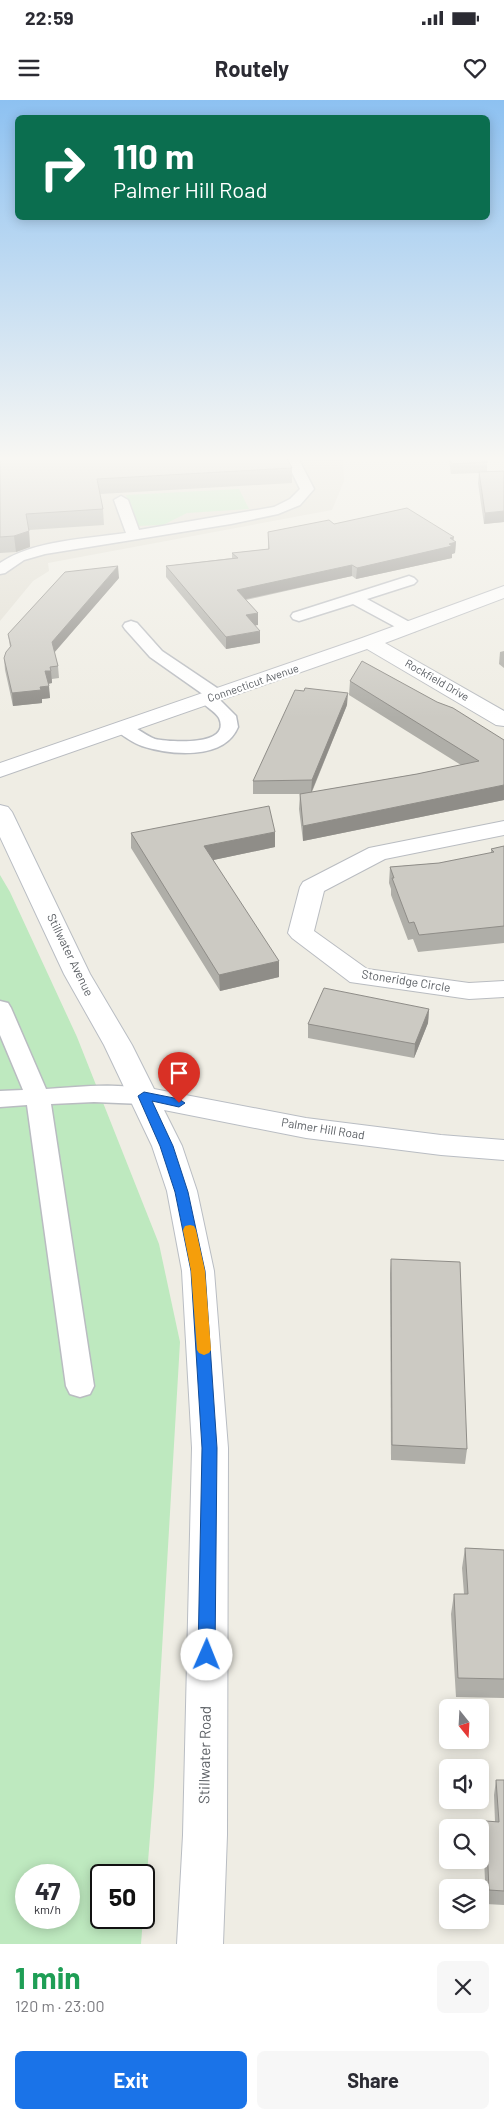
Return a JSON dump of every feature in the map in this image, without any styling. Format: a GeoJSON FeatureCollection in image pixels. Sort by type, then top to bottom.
{"type":"FeatureCollection","features":[{"type":"Feature","properties":{"kind":"street","name":"Connecticut Avenue"},"geometry":{"type":"LineString","coordinates":[[0,770],[409,628],[504,592]]}},
{"type":"Feature","properties":{"kind":"street","name":"Rockfield Drive"},"geometry":{"type":"LineString","coordinates":[[369,642],[504,720]]}},
{"type":"Feature","properties":{"kind":"street","name":"Stillwater Avenue"},"geometry":{"type":"LineString","coordinates":[[0,812],[77,974],[144,1096]]}},
{"type":"Feature","properties":{"kind":"street","name":"Stoneridge Circle"},"geometry":{"type":"LineString","coordinates":[[504,828],[378,854],[312,887],[301,933],[359,976],[469,990],[504,989]]}},
{"type":"Feature","properties":{"kind":"street","name":"Palmer Hill Road"},"geometry":{"type":"LineString","coordinates":[[144,1096],[306,1128],[441,1145],[504,1150]]}},
{"type":"Feature","properties":{"kind":"street","name":"Stillwater Road"},"geometry":{"type":"LineString","coordinates":[[144,1096],[167,1146],[182,1192],[198,1271],[203,1326],[210,1448],[205,1835],[200,1944]]}},
{"type":"Feature","properties":{"kind":"lane"},"geometry":{"type":"LineString","coordinates":[[0,570],[20,557],[44,550],[69,546]]}},
{"type":"Feature","properties":{"kind":"lane"},"geometry":{"type":"LineString","coordinates":[[299,616],[409,581]]}},
{"type":"Feature","properties":{"kind":"lane"},"geometry":{"type":"LineString","coordinates":[[355,598],[409,628]]}},
{"type":"Feature","properties":{"kind":"lane"},"geometry":{"type":"LineString","coordinates":[[124,728],[147,741],[166,746],[186,747],[204,745],[223,737],[230,727],[227,716],[212,697],[156,654],[131,626]]}},
{"type":"Feature","properties":{"kind":"lane"},"geometry":{"type":"LineString","coordinates":[[0,1008],[38,1098],[80,1386]]}},
{"type":"Feature","properties":{"kind":"lane"},"geometry":{"type":"LineString","coordinates":[[0,1099],[107,1094],[144,1096]]}},
{"type":"Feature","properties":{"kind":"shaded area"},"geometry":{"type":"Polygon","coordinates":[[[0,546],[139,546],[48,563],[49,571],[33,581],[0,621],[0,546]]]}},
{"type":"Feature","properties":{"kind":"green space"},"geometry":{"type":"Polygon","coordinates":[[[0,875],[10,892],[77,1037],[159,1244],[180,1342],[148,1864],[90,1864],[90,1929],[142,1929],[141,1944],[0,1944],[0,875]]]}},
{"type":"Feature","properties":{"kind":"building"},"geometry":{"type":"Polygon","coordinates":[[[269,546],[452,546],[357,568],[352,565],[237,590],[258,613],[246,615],[260,631],[226,637],[166,566],[238,558],[232,553],[269,549],[269,546]]]}},
{"type":"Feature","properties":{"kind":"building"},"geometry":{"type":"Polygon","coordinates":[[[118,566],[52,642],[58,666],[50,667],[51,671],[45,671],[49,686],[40,687],[41,690],[12,693],[4,658],[11,646],[8,634],[65,572],[118,566]]]}},
{"type":"Feature","properties":{"kind":"building"},"geometry":{"type":"Polygon","coordinates":[[[362,661],[437,702],[453,708],[504,740],[504,785],[303,826],[300,794],[417,774],[479,761],[350,681],[362,661]]]}},
{"type":"Feature","properties":{"kind":"building"},"geometry":{"type":"Polygon","coordinates":[[[305,688],[348,693],[312,780],[253,781],[295,690],[304,691],[305,688]]]}},
{"type":"Feature","properties":{"kind":"building"},"geometry":{"type":"Polygon","coordinates":[[[269,806],[275,832],[204,846],[279,961],[219,975],[131,833],[269,806]]]}},
{"type":"Feature","properties":{"kind":"building"},"geometry":{"type":"Polygon","coordinates":[[[504,846],[504,926],[419,935],[414,922],[409,923],[392,878],[394,878],[390,867],[439,863],[494,852],[491,849],[504,846]]]}},
{"type":"Feature","properties":{"kind":"building"},"geometry":{"type":"Polygon","coordinates":[[[324,988],[429,1009],[415,1044],[308,1024],[324,988]]]}},
{"type":"Feature","properties":{"kind":"building"},"geometry":{"type":"Polygon","coordinates":[[[391,1259],[460,1262],[467,1449],[392,1445],[391,1259]]]}},
{"type":"Feature","properties":{"kind":"building"},"geometry":{"type":"Polygon","coordinates":[[[465,1548],[504,1550],[504,1679],[458,1678],[454,1594],[468,1594],[465,1548]]]}},
{"type":"Feature","properties":{"kind":"building"},"geometry":{"type":"Polygon","coordinates":[[[496,1780],[504,1780],[504,1891],[489,1890],[489,1821],[499,1822],[496,1780]]]}},
{"type":"Feature","properties":{"kind":"slow traffic"},"geometry":{"type":"LineString","coordinates":[[190,1230],[198,1271],[204,1350]]}},
{"type":"Feature","properties":{"kind":"route"},"geometry":{"type":"LineString","coordinates":[[179,1103],[144,1096],[167,1146],[182,1192],[198,1271],[210,1448],[207,1655]]}}]}
